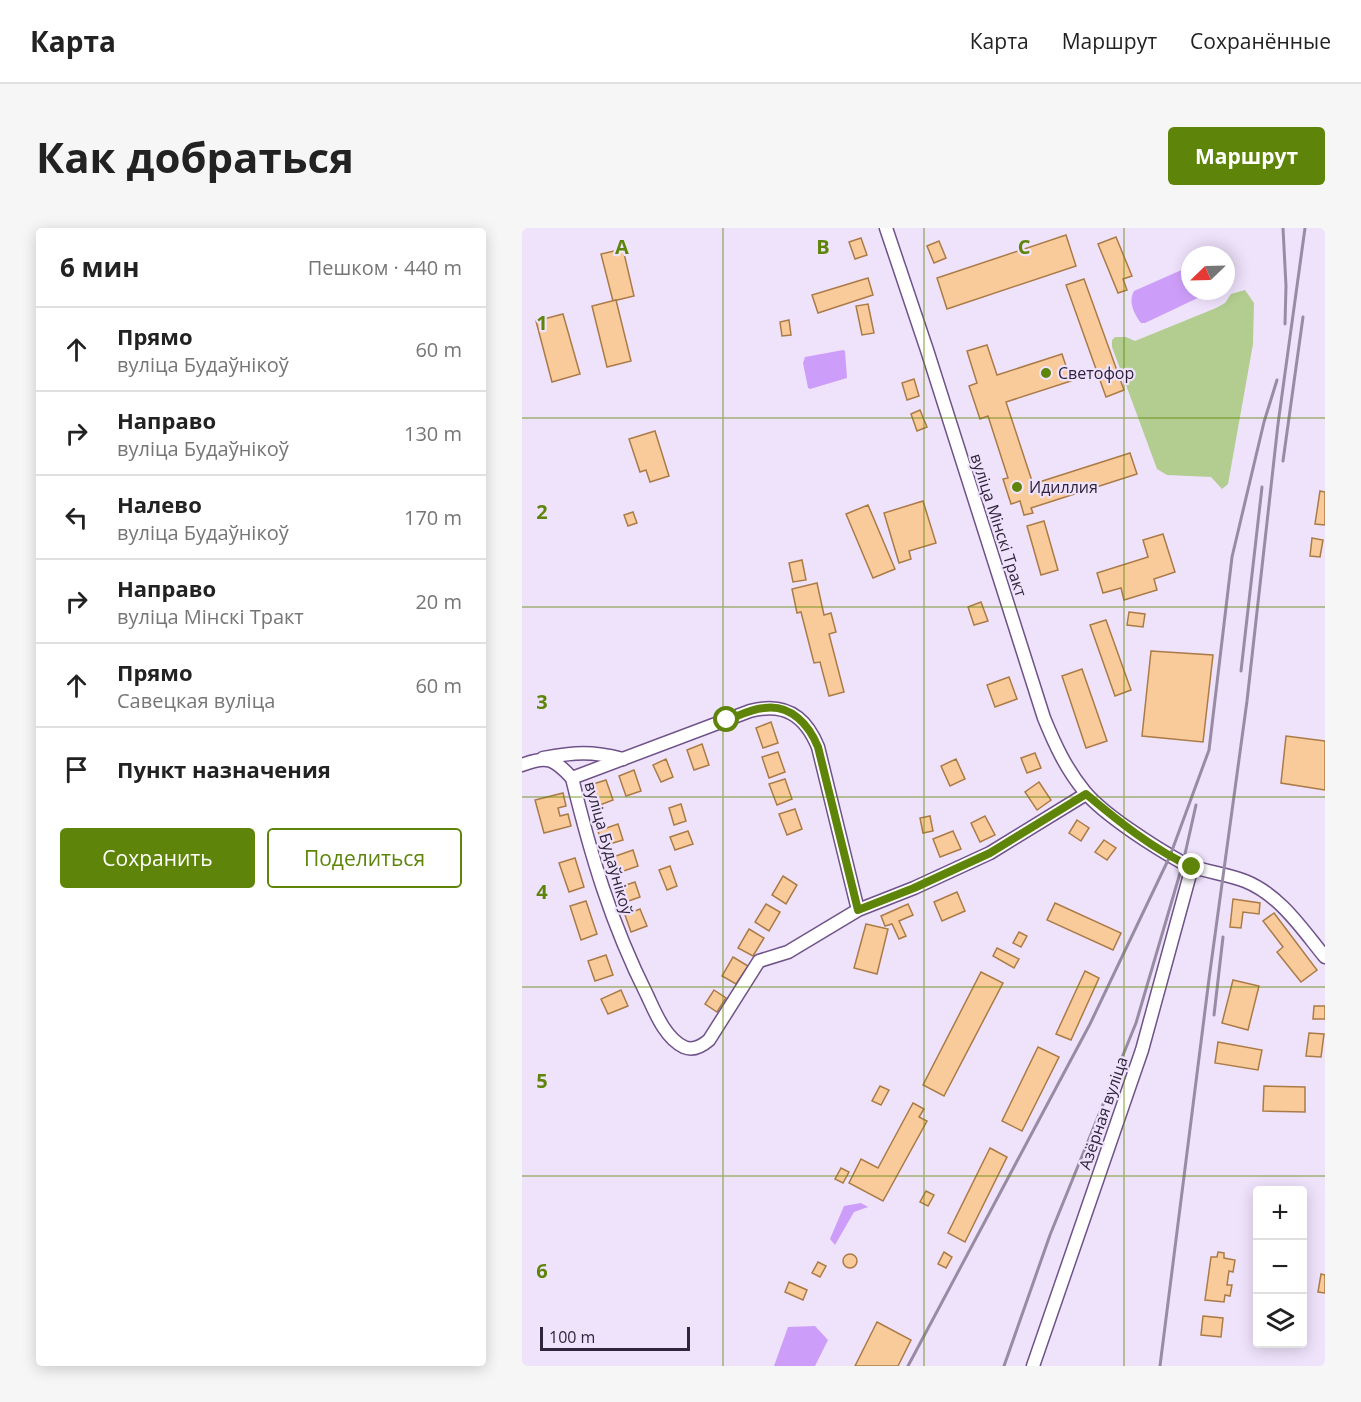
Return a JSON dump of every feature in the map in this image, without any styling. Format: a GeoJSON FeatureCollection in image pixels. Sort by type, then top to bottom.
{"type":"FeatureCollection","features":[{"type":"Feature","properties":{"kind":"street","name":"вуліца Мінскі Тракт"},"geometry":{"type":"LineString","coordinates":[[886,228],[1044,718],[1058,752],[1086,794],[1111,815],[1170,856],[1192,867],[1248,882],[1266,892],[1286,910],[1325,957]]}},
{"type":"Feature","properties":{"kind":"street","name":"вуліца Будаўнікоў"},"geometry":{"type":"LineString","coordinates":[[858,910],[818,747],[806,723],[791,713],[776,708],[764,708],[572,778],[590,851],[613,921],[660,1022],[671,1037],[684,1047],[695,1048],[709,1040],[759,961],[788,952],[858,910],[914,888],[990,853],[1086,794]]}},
{"type":"Feature","properties":{"kind":"street"},"geometry":{"type":"LineString","coordinates":[[522,765],[573,752],[623,759]]}},
{"type":"Feature","properties":{"kind":"street"},"geometry":{"type":"LineString","coordinates":[[543,758],[557,763],[572,778]]}},
{"type":"Feature","properties":{"kind":"street","name":"Азёрная вуліца"},"geometry":{"type":"LineString","coordinates":[[1033,1366],[1142,1050],[1192,867]]}},
{"type":"Feature","properties":{"kind":"green space"},"geometry":{"type":"Polygon","coordinates":[[[1245,290],[1254,303],[1253,344],[1228,484],[1222,489],[1211,477],[1167,475],[1157,469],[1112,347],[1112,340],[1115,337],[1126,337],[1135,341],[1216,308],[1227,300],[1235,300],[1235,293],[1245,290]]]}},
{"type":"Feature","properties":{"kind":"shaded area"},"geometry":{"type":"Polygon","coordinates":[[[1181,270],[1181,300],[1193,300],[1141,323],[1133,307],[1134,291],[1181,270]]]}},
{"type":"Feature","properties":{"kind":"shaded area"},"geometry":{"type":"Polygon","coordinates":[[[845,351],[847,378],[808,388],[803,363],[805,357],[845,351]]]}},
{"type":"Feature","properties":{"kind":"shaded area"},"geometry":{"type":"Polygon","coordinates":[[[861,1203],[868,1207],[854,1212],[835,1245],[830,1239],[844,1206],[861,1203]]]}},
{"type":"Feature","properties":{"kind":"shaded area"},"geometry":{"type":"Polygon","coordinates":[[[815,1326],[828,1340],[815,1366],[774,1366],[788,1327],[815,1326]]]}},
{"type":"Feature","properties":{"kind":"building"},"geometry":{"type":"Polygon","coordinates":[[[1066,235],[1076,266],[947,309],[937,278],[1066,235]]]}},
{"type":"Feature","properties":{"kind":"building"},"geometry":{"type":"Polygon","coordinates":[[[1116,237],[1132,276],[1123,279],[1127,290],[1118,293],[1098,244],[1116,237]]]}},
{"type":"Feature","properties":{"kind":"building"},"geometry":{"type":"Polygon","coordinates":[[[861,238],[867,255],[855,259],[849,242],[861,238]]]}},
{"type":"Feature","properties":{"kind":"building"},"geometry":{"type":"Polygon","coordinates":[[[939,241],[946,258],[934,263],[927,246],[939,241]]]}},
{"type":"Feature","properties":{"kind":"building"},"geometry":{"type":"Polygon","coordinates":[[[623,249],[634,296],[613,301],[601,254],[623,249]]]}},
{"type":"Feature","properties":{"kind":"building"},"geometry":{"type":"Polygon","coordinates":[[[868,278],[873,295],[818,313],[812,295],[868,278]]]}},
{"type":"Feature","properties":{"kind":"building"},"geometry":{"type":"Polygon","coordinates":[[[1084,279],[1124,390],[1106,397],[1066,285],[1084,279]]]}},
{"type":"Feature","properties":{"kind":"building"},"geometry":{"type":"Polygon","coordinates":[[[616,300],[631,361],[607,367],[592,306],[616,300]]]}},
{"type":"Feature","properties":{"kind":"building"},"geometry":{"type":"Polygon","coordinates":[[[868,304],[874,333],[862,335],[856,306],[868,304]]]}},
{"type":"Feature","properties":{"kind":"building"},"geometry":{"type":"Polygon","coordinates":[[[563,314],[580,374],[552,382],[536,321],[563,314]]]}},
{"type":"Feature","properties":{"kind":"building"},"geometry":{"type":"Polygon","coordinates":[[[789,320],[791,335],[782,336],[780,322],[789,320]]]}},
{"type":"Feature","properties":{"kind":"building"},"geometry":{"type":"Polygon","coordinates":[[[987,345],[997,375],[1062,354],[1071,381],[1006,402],[1033,484],[1130,453],[1137,474],[1031,508],[1033,513],[1024,515],[1020,501],[1011,504],[1003,479],[1008,478],[988,416],[980,419],[969,386],[977,383],[967,351],[987,345]]]}},
{"type":"Feature","properties":{"kind":"building"},"geometry":{"type":"Polygon","coordinates":[[[914,379],[919,396],[907,400],[902,383],[914,379]]]}},
{"type":"Feature","properties":{"kind":"building"},"geometry":{"type":"Polygon","coordinates":[[[920,410],[927,427],[917,431],[911,414],[920,410]]]}},
{"type":"Feature","properties":{"kind":"building"},"geometry":{"type":"Polygon","coordinates":[[[655,431],[669,476],[650,482],[646,470],[640,472],[629,439],[655,431]]]}},
{"type":"Feature","properties":{"kind":"building"},"geometry":{"type":"Polygon","coordinates":[[[1320,491],[1325,492],[1325,525],[1315,524],[1320,491]]]}},
{"type":"Feature","properties":{"kind":"building"},"geometry":{"type":"Polygon","coordinates":[[[923,501],[936,543],[909,551],[911,559],[899,563],[884,513],[923,501]]]}},
{"type":"Feature","properties":{"kind":"building"},"geometry":{"type":"Polygon","coordinates":[[[868,505],[895,569],[873,578],[846,514],[868,505]]]}},
{"type":"Feature","properties":{"kind":"building"},"geometry":{"type":"Polygon","coordinates":[[[633,512],[637,523],[628,526],[624,515],[633,512]]]}},
{"type":"Feature","properties":{"kind":"building"},"geometry":{"type":"Polygon","coordinates":[[[1044,521],[1058,570],[1041,575],[1027,526],[1044,521]]]}},
{"type":"Feature","properties":{"kind":"building"},"geometry":{"type":"Polygon","coordinates":[[[1163,534],[1175,572],[1154,579],[1157,590],[1124,600],[1121,588],[1103,593],[1097,573],[1148,557],[1143,540],[1163,534]]]}},
{"type":"Feature","properties":{"kind":"building"},"geometry":{"type":"Polygon","coordinates":[[[1312,538],[1323,540],[1320,557],[1310,556],[1312,538]]]}},
{"type":"Feature","properties":{"kind":"building"},"geometry":{"type":"Polygon","coordinates":[[[802,560],[806,580],[793,582],[789,563],[802,560]]]}},
{"type":"Feature","properties":{"kind":"building"},"geometry":{"type":"Polygon","coordinates":[[[817,583],[824,615],[831,613],[836,632],[829,634],[844,692],[829,696],[820,662],[814,663],[801,612],[797,613],[792,589],[817,583]]]}},
{"type":"Feature","properties":{"kind":"building"},"geometry":{"type":"Polygon","coordinates":[[[981,602],[988,621],[974,625],[968,607],[981,602]]]}},
{"type":"Feature","properties":{"kind":"building"},"geometry":{"type":"Polygon","coordinates":[[[1129,612],[1145,614],[1143,627],[1127,625],[1129,612]]]}},
{"type":"Feature","properties":{"kind":"building"},"geometry":{"type":"Polygon","coordinates":[[[1106,620],[1131,690],[1115,696],[1090,625],[1106,620]]]}},
{"type":"Feature","properties":{"kind":"building"},"geometry":{"type":"Polygon","coordinates":[[[1151,651],[1213,655],[1203,742],[1142,736],[1151,651]]]}},
{"type":"Feature","properties":{"kind":"building"},"geometry":{"type":"Polygon","coordinates":[[[1082,669],[1107,741],[1086,748],[1062,676],[1082,669]]]}},
{"type":"Feature","properties":{"kind":"building"},"geometry":{"type":"Polygon","coordinates":[[[1009,677],[1017,699],[995,707],[987,685],[1009,677]]]}},
{"type":"Feature","properties":{"kind":"building"},"geometry":{"type":"Polygon","coordinates":[[[771,722],[778,743],[763,748],[756,728],[771,722]]]}},
{"type":"Feature","properties":{"kind":"building"},"geometry":{"type":"Polygon","coordinates":[[[1286,736],[1325,741],[1325,790],[1281,783],[1286,736]]]}},
{"type":"Feature","properties":{"kind":"building"},"geometry":{"type":"Polygon","coordinates":[[[702,744],[709,765],[694,770],[687,750],[702,744]]]}},
{"type":"Feature","properties":{"kind":"building"},"geometry":{"type":"Polygon","coordinates":[[[778,752],[785,772],[769,778],[762,757],[778,752]]]}},
{"type":"Feature","properties":{"kind":"building"},"geometry":{"type":"Polygon","coordinates":[[[1035,753],[1041,768],[1027,773],[1021,758],[1035,753]]]}},
{"type":"Feature","properties":{"kind":"building"},"geometry":{"type":"Polygon","coordinates":[[[666,759],[673,777],[661,782],[653,765],[666,759]]]}},
{"type":"Feature","properties":{"kind":"building"},"geometry":{"type":"Polygon","coordinates":[[[956,759],[965,779],[950,786],[941,766],[956,759]]]}},
{"type":"Feature","properties":{"kind":"building"},"geometry":{"type":"Polygon","coordinates":[[[634,770],[641,791],[626,796],[619,776],[634,770]]]}},
{"type":"Feature","properties":{"kind":"building"},"geometry":{"type":"Polygon","coordinates":[[[785,779],[792,799],[777,805],[769,784],[785,779]]]}},
{"type":"Feature","properties":{"kind":"building"},"geometry":{"type":"Polygon","coordinates":[[[606,780],[613,800],[597,806],[590,785],[606,780]]]}},
{"type":"Feature","properties":{"kind":"building"},"geometry":{"type":"Polygon","coordinates":[[[1039,782],[1051,800],[1037,810],[1025,792],[1039,782]]]}},
{"type":"Feature","properties":{"kind":"building"},"geometry":{"type":"Polygon","coordinates":[[[563,793],[566,806],[558,808],[560,816],[568,814],[571,826],[544,833],[535,800],[563,793]]]}},
{"type":"Feature","properties":{"kind":"building"},"geometry":{"type":"Polygon","coordinates":[[[681,804],[686,821],[674,825],[669,808],[681,804]]]}},
{"type":"Feature","properties":{"kind":"building"},"geometry":{"type":"Polygon","coordinates":[[[795,809],[802,829],[787,835],[779,814],[795,809]]]}},
{"type":"Feature","properties":{"kind":"building"},"geometry":{"type":"Polygon","coordinates":[[[930,816],[933,831],[923,833],[920,818],[930,816]]]}},
{"type":"Feature","properties":{"kind":"building"},"geometry":{"type":"Polygon","coordinates":[[[985,816],[995,835],[980,842],[971,823],[985,816]]]}},
{"type":"Feature","properties":{"kind":"building"},"geometry":{"type":"Polygon","coordinates":[[[1077,820],[1089,828],[1081,841],[1069,833],[1077,820]]]}},
{"type":"Feature","properties":{"kind":"building"},"geometry":{"type":"Polygon","coordinates":[[[618,824],[623,840],[603,846],[598,831],[618,824]]]}},
{"type":"Feature","properties":{"kind":"building"},"geometry":{"type":"Polygon","coordinates":[[[688,831],[693,844],[675,850],[670,837],[688,831]]]}},
{"type":"Feature","properties":{"kind":"building"},"geometry":{"type":"Polygon","coordinates":[[[953,831],[961,849],[940,857],[933,839],[953,831]]]}},
{"type":"Feature","properties":{"kind":"building"},"geometry":{"type":"Polygon","coordinates":[[[1104,840],[1116,848],[1107,860],[1095,852],[1104,840]]]}},
{"type":"Feature","properties":{"kind":"building"},"geometry":{"type":"Polygon","coordinates":[[[633,850],[638,866],[618,873],[613,857],[633,850]]]}},
{"type":"Feature","properties":{"kind":"building"},"geometry":{"type":"Polygon","coordinates":[[[575,858],[584,887],[569,892],[559,863],[575,858]]]}},
{"type":"Feature","properties":{"kind":"building"},"geometry":{"type":"Polygon","coordinates":[[[670,866],[677,886],[667,890],[659,870],[670,866]]]}},
{"type":"Feature","properties":{"kind":"building"},"geometry":{"type":"Polygon","coordinates":[[[783,876],[797,885],[786,904],[772,895],[783,876]]]}},
{"type":"Feature","properties":{"kind":"building"},"geometry":{"type":"Polygon","coordinates":[[[635,882],[640,897],[620,904],[614,889],[635,882]]]}},
{"type":"Feature","properties":{"kind":"building"},"geometry":{"type":"Polygon","coordinates":[[[957,892],[965,911],[942,921],[934,902],[957,892]]]}},
{"type":"Feature","properties":{"kind":"building"},"geometry":{"type":"Polygon","coordinates":[[[1233,899],[1260,903],[1259,914],[1243,912],[1241,928],[1230,927],[1233,899]]]}},
{"type":"Feature","properties":{"kind":"building"},"geometry":{"type":"Polygon","coordinates":[[[586,901],[597,934],[581,940],[570,906],[586,901]]]}},
{"type":"Feature","properties":{"kind":"building"},"geometry":{"type":"Polygon","coordinates":[[[1055,903],[1121,933],[1113,950],[1047,920],[1055,903]]]}},
{"type":"Feature","properties":{"kind":"building"},"geometry":{"type":"Polygon","coordinates":[[[766,904],[780,912],[769,931],[755,922],[766,904]]]}},
{"type":"Feature","properties":{"kind":"building"},"geometry":{"type":"Polygon","coordinates":[[[908,904],[913,915],[899,921],[906,936],[899,939],[892,924],[885,926],[881,916],[908,904]]]}},
{"type":"Feature","properties":{"kind":"building"},"geometry":{"type":"Polygon","coordinates":[[[640,909],[647,926],[631,932],[625,915],[640,909]]]}},
{"type":"Feature","properties":{"kind":"building"},"geometry":{"type":"Polygon","coordinates":[[[1274,913],[1317,970],[1301,982],[1277,952],[1283,947],[1263,921],[1274,913]]]}},
{"type":"Feature","properties":{"kind":"building"},"geometry":{"type":"Polygon","coordinates":[[[866,924],[888,929],[877,974],[854,968],[866,924]]]}},
{"type":"Feature","properties":{"kind":"building"},"geometry":{"type":"Polygon","coordinates":[[[749,929],[764,938],[753,956],[738,948],[749,929]]]}},
{"type":"Feature","properties":{"kind":"building"},"geometry":{"type":"Polygon","coordinates":[[[1019,932],[1027,936],[1021,947],[1013,943],[1019,932]]]}},
{"type":"Feature","properties":{"kind":"building"},"geometry":{"type":"Polygon","coordinates":[[[997,948],[1019,959],[1014,968],[993,956],[997,948]]]}},
{"type":"Feature","properties":{"kind":"building"},"geometry":{"type":"Polygon","coordinates":[[[606,955],[613,975],[595,981],[588,961],[606,955]]]}},
{"type":"Feature","properties":{"kind":"building"},"geometry":{"type":"Polygon","coordinates":[[[733,957],[748,966],[736,984],[722,976],[733,957]]]}},
{"type":"Feature","properties":{"kind":"building"},"geometry":{"type":"Polygon","coordinates":[[[1085,971],[1099,978],[1071,1040],[1056,1034],[1085,971]]]}},
{"type":"Feature","properties":{"kind":"building"},"geometry":{"type":"Polygon","coordinates":[[[981,972],[1003,983],[944,1096],[923,1085],[981,972]]]}},
{"type":"Feature","properties":{"kind":"building"},"geometry":{"type":"Polygon","coordinates":[[[1233,980],[1259,986],[1248,1030],[1222,1023],[1233,980]]]}},
{"type":"Feature","properties":{"kind":"building"},"geometry":{"type":"Polygon","coordinates":[[[621,990],[628,1006],[608,1014],[601,999],[621,990]]]}},
{"type":"Feature","properties":{"kind":"building"},"geometry":{"type":"Polygon","coordinates":[[[714,990],[726,998],[717,1012],[705,1004],[714,990]]]}},
{"type":"Feature","properties":{"kind":"building"},"geometry":{"type":"Polygon","coordinates":[[[1314,1006],[1325,1006],[1325,1019],[1313,1019],[1314,1006]]]}},
{"type":"Feature","properties":{"kind":"building"},"geometry":{"type":"Polygon","coordinates":[[[1309,1033],[1324,1034],[1321,1057],[1306,1056],[1309,1033]]]}},
{"type":"Feature","properties":{"kind":"building"},"geometry":{"type":"Polygon","coordinates":[[[1218,1042],[1262,1050],[1258,1070],[1215,1063],[1218,1042]]]}},
{"type":"Feature","properties":{"kind":"building"},"geometry":{"type":"Polygon","coordinates":[[[1038,1047],[1059,1057],[1022,1131],[1002,1121],[1038,1047]]]}},
{"type":"Feature","properties":{"kind":"building"},"geometry":{"type":"Polygon","coordinates":[[[880,1086],[889,1090],[881,1105],[872,1101],[880,1086]]]}},
{"type":"Feature","properties":{"kind":"building"},"geometry":{"type":"Polygon","coordinates":[[[1264,1086],[1305,1087],[1305,1112],[1263,1111],[1264,1086]]]}},
{"type":"Feature","properties":{"kind":"building"},"geometry":{"type":"Polygon","coordinates":[[[913,1103],[924,1109],[919,1117],[927,1121],[883,1201],[849,1183],[861,1159],[878,1168],[913,1103]]]}},
{"type":"Feature","properties":{"kind":"building"},"geometry":{"type":"Polygon","coordinates":[[[990,1148],[1007,1157],[965,1242],[948,1233],[990,1148]]]}},
{"type":"Feature","properties":{"kind":"building"},"geometry":{"type":"Polygon","coordinates":[[[841,1168],[849,1172],[843,1183],[835,1179],[841,1168]]]}},
{"type":"Feature","properties":{"kind":"building"},"geometry":{"type":"Polygon","coordinates":[[[926,1191],[934,1195],[928,1206],[920,1202],[926,1191]]]}},
{"type":"Feature","properties":{"kind":"building"},"geometry":{"type":"Polygon","coordinates":[[[944,1252],[952,1257],[946,1268],[938,1264],[944,1252]]]}},
{"type":"Feature","properties":{"kind":"building"},"geometry":{"type":"Polygon","coordinates":[[[1218,1252],[1224,1253],[1224,1258],[1235,1260],[1233,1272],[1229,1271],[1227,1285],[1232,1285],[1230,1296],[1225,1295],[1224,1302],[1205,1300],[1211,1257],[1217,1257],[1218,1252]]]}},
{"type":"Feature","properties":{"kind":"building"},"geometry":{"type":"Polygon","coordinates":[[[847,1254],[853,1254],[857,1261],[853,1268],[847,1268],[843,1264],[843,1258],[847,1254]]]}},
{"type":"Feature","properties":{"kind":"building"},"geometry":{"type":"Polygon","coordinates":[[[818,1262],[826,1266],[820,1277],[812,1273],[818,1262]]]}},
{"type":"Feature","properties":{"kind":"building"},"geometry":{"type":"Polygon","coordinates":[[[1321,1274],[1325,1275],[1325,1293],[1318,1292],[1321,1274]]]}},
{"type":"Feature","properties":{"kind":"building"},"geometry":{"type":"Polygon","coordinates":[[[789,1282],[807,1290],[803,1300],[785,1292],[789,1282]]]}},
{"type":"Feature","properties":{"kind":"building"},"geometry":{"type":"Polygon","coordinates":[[[1203,1316],[1223,1318],[1221,1337],[1201,1335],[1203,1316]]]}},
{"type":"Feature","properties":{"kind":"building"},"geometry":{"type":"Polygon","coordinates":[[[877,1322],[911,1340],[898,1366],[855,1366],[877,1322]]]}},
{"type":"Feature","properties":{"kind":"railway"},"geometry":{"type":"LineString","coordinates":[[1283,228],[1285,324]]}},
{"type":"Feature","properties":{"kind":"railway"},"geometry":{"type":"LineString","coordinates":[[1160,1366],[1247,701],[1278,424],[1305,228]]}},
{"type":"Feature","properties":{"kind":"railway"},"geometry":{"type":"LineString","coordinates":[[1283,461],[1303,317]]}},
{"type":"Feature","properties":{"kind":"railway"},"geometry":{"type":"LineString","coordinates":[[908,1366],[1090,1024],[1170,856],[1209,750],[1232,557],[1264,422],[1277,380]]}},
{"type":"Feature","properties":{"kind":"railway"},"geometry":{"type":"LineString","coordinates":[[1241,671],[1262,487]]}},
{"type":"Feature","properties":{"kind":"railway"},"geometry":{"type":"LineString","coordinates":[[1004,1366],[1050,1235],[1136,1023],[1183,863],[1196,805]]}},
{"type":"Feature","properties":{"kind":"railway"},"geometry":{"type":"LineString","coordinates":[[1214,1015],[1223,937]]}},
{"type":"Feature","properties":{"kind":"place","name":"Светофор"},"geometry":{"type":"Point","coordinates":[1046,373]}},
{"type":"Feature","properties":{"kind":"place","name":"Идиллия"},"geometry":{"type":"Point","coordinates":[1017,487]}},
{"type":"Feature","properties":{"kind":"route"},"geometry":{"type":"LineString","coordinates":[[727,720],[750,711],[776,708],[791,713],[806,723],[818,747],[858,910],[914,888],[990,853],[1086,794],[1111,815],[1170,856],[1192,867]]}}]}
